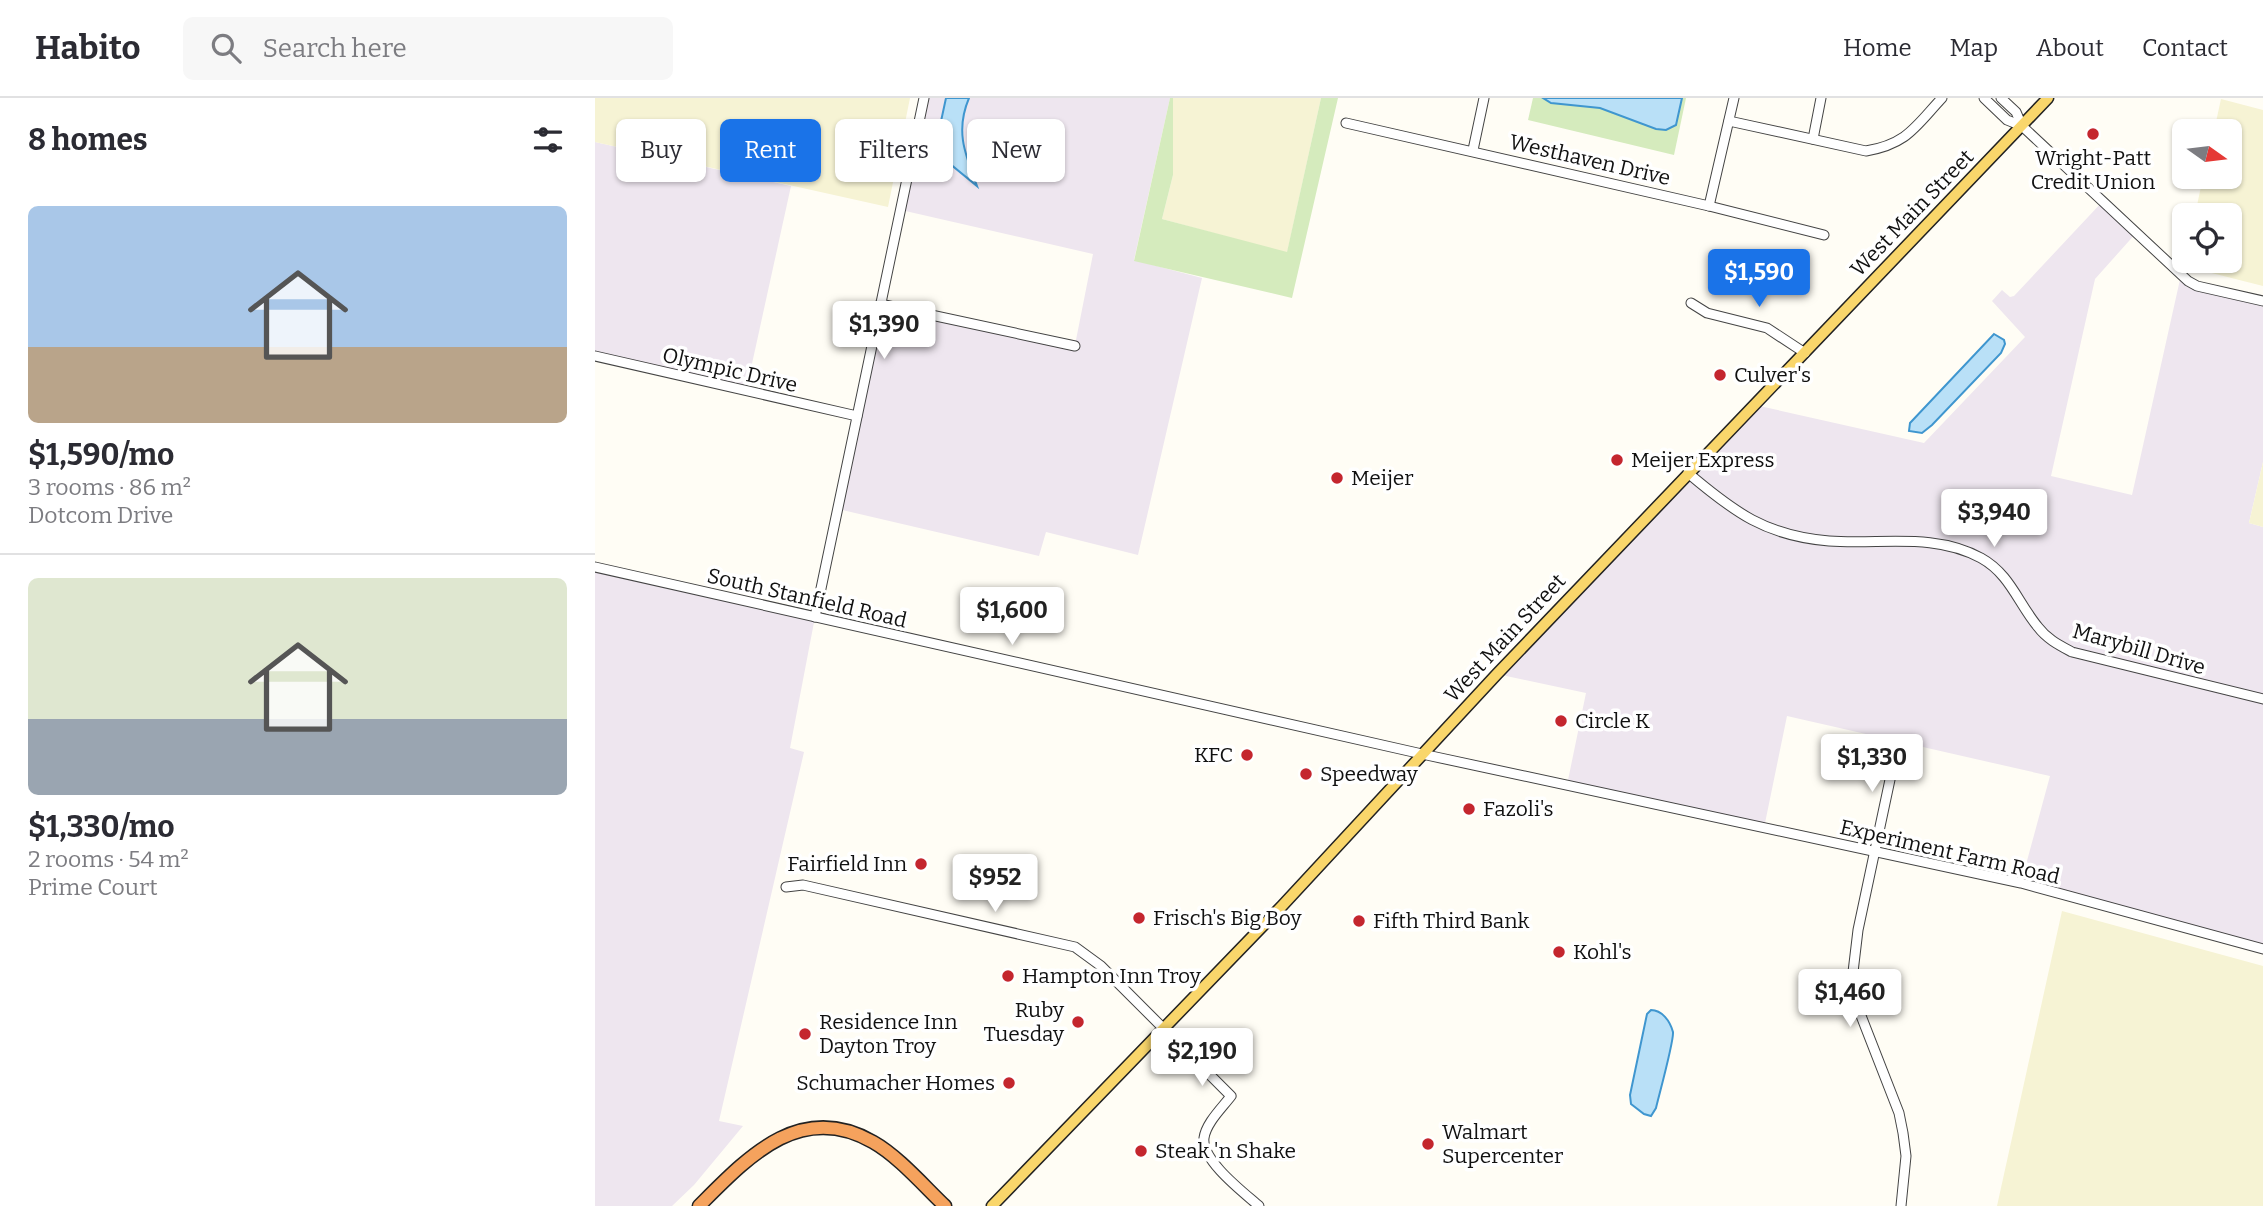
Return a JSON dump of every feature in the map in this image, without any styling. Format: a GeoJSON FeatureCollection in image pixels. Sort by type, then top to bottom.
{"type":"FeatureCollection","features":[{"type":"Feature","properties":{"kind":"highway"},"geometry":{"type":"LineString","coordinates":[[699,1206],[746,1159],[768,1144],[800,1130],[816,1129],[854,1133],[874,1143],[945,1206]]}},
{"type":"Feature","properties":{"kind":"main road","name":"West Main Street"},"geometry":{"type":"LineString","coordinates":[[992,1206],[1282,905],[1688,472],[1805,354],[2048,98]]}},
{"type":"Feature","properties":{"kind":"street"},"geometry":{"type":"LineString","coordinates":[[815,617],[925,98]]}},
{"type":"Feature","properties":{"kind":"street"},"geometry":{"type":"LineString","coordinates":[[1473,150],[1484,98]]}},
{"type":"Feature","properties":{"kind":"street"},"geometry":{"type":"LineString","coordinates":[[1709,206],[1734,98]]}},
{"type":"Feature","properties":{"kind":"street"},"geometry":{"type":"LineString","coordinates":[[1812,139],[1821,98]]}},
{"type":"Feature","properties":{"kind":"street"},"geometry":{"type":"LineString","coordinates":[[1729,121],[1866,150],[1888,147],[1905,138],[1942,98]]}},
{"type":"Feature","properties":{"kind":"street"},"geometry":{"type":"LineString","coordinates":[[1984,98],[2007,120],[2022,125]]}},
{"type":"Feature","properties":{"kind":"street"},"geometry":{"type":"LineString","coordinates":[[2001,98],[2016,113],[2022,125],[2188,281],[2197,286],[2263,301]]}},
{"type":"Feature","properties":{"kind":"street","name":"Westhaven Drive"},"geometry":{"type":"LineString","coordinates":[[1346,122],[1824,235]]}},
{"type":"Feature","properties":{"kind":"street"},"geometry":{"type":"LineString","coordinates":[[1691,303],[1707,313],[1767,328],[1780,334],[1805,354]]}},
{"type":"Feature","properties":{"kind":"street"},"geometry":{"type":"LineString","coordinates":[[880,304],[1075,345]]}},
{"type":"Feature","properties":{"kind":"street","name":"Olympic Drive"},"geometry":{"type":"LineString","coordinates":[[595,356],[857,416]]}},
{"type":"Feature","properties":{"kind":"street","name":"Marybill Drive"},"geometry":{"type":"LineString","coordinates":[[1688,472],[1725,504],[1768,528],[1830,541],[1927,542],[1980,557],[2012,585],[2045,634],[2072,652],[2263,699]]}},
{"type":"Feature","properties":{"kind":"street","name":"South Stanfield Road"},"geometry":{"type":"LineString","coordinates":[[595,567],[1422,754]]}},
{"type":"Feature","properties":{"kind":"street"},"geometry":{"type":"LineString","coordinates":[[1898,742],[1854,953],[1854,978],[1858,1008],[1899,1113],[1906,1166],[1901,1206]]}},
{"type":"Feature","properties":{"kind":"street","name":"Experiment Farm Road"},"geometry":{"type":"LineString","coordinates":[[1422,754],[2021,883],[2263,949]]}},
{"type":"Feature","properties":{"kind":"street"},"geometry":{"type":"LineString","coordinates":[[786,887],[803,885],[1075,947],[1101,966],[1231,1096],[1207,1129],[1204,1145],[1213,1163],[1259,1206]]}},
{"type":"Feature","properties":{"kind":"shaded area"},"geometry":{"type":"Polygon","coordinates":[[[595,98],[910,98],[906,119],[835,119],[835,182],[893,182],[888,207],[775,182],[821,182],[821,119],[720,119],[720,170],[706,167],[706,119],[616,119],[616,147],[595,142],[595,98]]]}},
{"type":"Feature","properties":{"kind":"shaded area"},"geometry":{"type":"Polygon","coordinates":[[[924,98],[1170,98],[1134,260],[1202,278],[1138,555],[1046,532],[1039,556],[838,509],[880,304],[1075,345],[1093,254],[901,210],[907,182],[953,182],[953,119],[920,119],[924,98]]]}},
{"type":"Feature","properties":{"kind":"shaded area"},"geometry":{"type":"Polygon","coordinates":[[[1173,98],[1321,98],[1287,253],[1162,219],[1173,175],[1173,98]]]}},
{"type":"Feature","properties":{"kind":"shaded area"},"geometry":{"type":"Polygon","coordinates":[[[2221,99],[2263,110],[2263,286],[2212,273],[2242,273],[2242,203],[2198,203],[2200,189],[2242,189],[2242,119],[2217,119],[2221,99]]]}},
{"type":"Feature","properties":{"kind":"shaded area"},"geometry":{"type":"Polygon","coordinates":[[[595,142],[616,147],[616,182],[706,182],[706,167],[720,170],[720,182],[773,182],[791,186],[746,391],[595,356],[595,142]]]}},
{"type":"Feature","properties":{"kind":"shaded area"},"geometry":{"type":"Polygon","coordinates":[[[2103,201],[2137,232],[2095,279],[2051,476],[2132,495],[2181,275],[2188,281],[2263,301],[2263,462],[2249,523],[2263,527],[2263,949],[2021,883],[2050,776],[1787,716],[1764,828],[1567,785],[1586,693],[1497,674],[1755,405],[1924,443],[2025,337],[1992,301],[2002,290],[2010,297],[2014,296],[2103,201]]]}},
{"type":"Feature","properties":{"kind":"shaded area"},"geometry":{"type":"Polygon","coordinates":[[[2263,462],[2263,527],[2249,523],[2263,462]]]}},
{"type":"Feature","properties":{"kind":"shaded area"},"geometry":{"type":"Polygon","coordinates":[[[595,567],[815,617],[790,748],[804,752],[719,1121],[743,1126],[694,1185],[672,1206],[595,1206],[595,567]]]}},
{"type":"Feature","properties":{"kind":"shaded area"},"geometry":{"type":"Polygon","coordinates":[[[2062,911],[2263,966],[2263,1206],[1997,1206],[2062,911]]]}},
{"type":"Feature","properties":{"kind":"green space"},"geometry":{"type":"Polygon","coordinates":[[[1170,98],[1173,98],[1173,175],[1162,219],[1287,252],[1321,98],[1338,98],[1292,298],[1134,261],[1170,98]]]}},
{"type":"Feature","properties":{"kind":"green space"},"geometry":{"type":"Polygon","coordinates":[[[1533,98],[1686,98],[1674,155],[1528,120],[1533,98]]]}},
{"type":"Feature","properties":{"kind":"water"},"geometry":{"type":"Polygon","coordinates":[[[946,98],[969,98],[962,132],[967,156],[967,178],[953,166],[953,119],[941,119],[946,98]]]}},
{"type":"Feature","properties":{"kind":"water"},"geometry":{"type":"Polygon","coordinates":[[[1543,98],[1682,98],[1676,125],[1666,130],[1656,129],[1600,108],[1551,103],[1543,98]]]}},
{"type":"Feature","properties":{"kind":"water"},"geometry":{"type":"Polygon","coordinates":[[[1994,334],[2004,340],[2001,353],[1932,425],[1922,433],[1909,431],[1910,423],[1994,334]]]}},
{"type":"Feature","properties":{"kind":"water"},"geometry":{"type":"Polygon","coordinates":[[[1651,1010],[1665,1017],[1673,1037],[1656,1108],[1651,1116],[1631,1104],[1630,1095],[1647,1014],[1651,1010]]]}},
{"type":"Feature","properties":{"kind":"place","name":"Wright-Patt Credit Union"},"geometry":{"type":"Point","coordinates":[2093,134]}},
{"type":"Feature","properties":{"kind":"place","name":"Culver's"},"geometry":{"type":"Point","coordinates":[1720,375]}},
{"type":"Feature","properties":{"kind":"place","name":"Meijer Express"},"geometry":{"type":"Point","coordinates":[1617,460]}},
{"type":"Feature","properties":{"kind":"place","name":"Meijer"},"geometry":{"type":"Point","coordinates":[1337,478]}},
{"type":"Feature","properties":{"kind":"place","name":"Circle K"},"geometry":{"type":"Point","coordinates":[1561,721]}},
{"type":"Feature","properties":{"kind":"place","name":"KFC"},"geometry":{"type":"Point","coordinates":[1247,755]}},
{"type":"Feature","properties":{"kind":"place","name":"Speedway"},"geometry":{"type":"Point","coordinates":[1306,774]}},
{"type":"Feature","properties":{"kind":"place","name":"Fazoli's"},"geometry":{"type":"Point","coordinates":[1469,809]}},
{"type":"Feature","properties":{"kind":"place","name":"Fairfield Inn"},"geometry":{"type":"Point","coordinates":[921,864]}},
{"type":"Feature","properties":{"kind":"place","name":"Frisch's Big Boy"},"geometry":{"type":"Point","coordinates":[1139,918]}},
{"type":"Feature","properties":{"kind":"place","name":"Fifth Third Bank"},"geometry":{"type":"Point","coordinates":[1359,921]}},
{"type":"Feature","properties":{"kind":"place","name":"Kohl's"},"geometry":{"type":"Point","coordinates":[1559,952]}},
{"type":"Feature","properties":{"kind":"place","name":"Hampton Inn Troy"},"geometry":{"type":"Point","coordinates":[1008,976]}},
{"type":"Feature","properties":{"kind":"place","name":"Ruby Tuesday"},"geometry":{"type":"Point","coordinates":[1078,1022]}},
{"type":"Feature","properties":{"kind":"place","name":"Residence Inn Dayton Troy"},"geometry":{"type":"Point","coordinates":[805,1034]}},
{"type":"Feature","properties":{"kind":"place","name":"Schumacher Homes"},"geometry":{"type":"Point","coordinates":[1009,1083]}},
{"type":"Feature","properties":{"kind":"place","name":"Walmart Supercenter"},"geometry":{"type":"Point","coordinates":[1428,1144]}},
{"type":"Feature","properties":{"kind":"place","name":"Steak 'n Shake"},"geometry":{"type":"Point","coordinates":[1141,1151]}}]}
